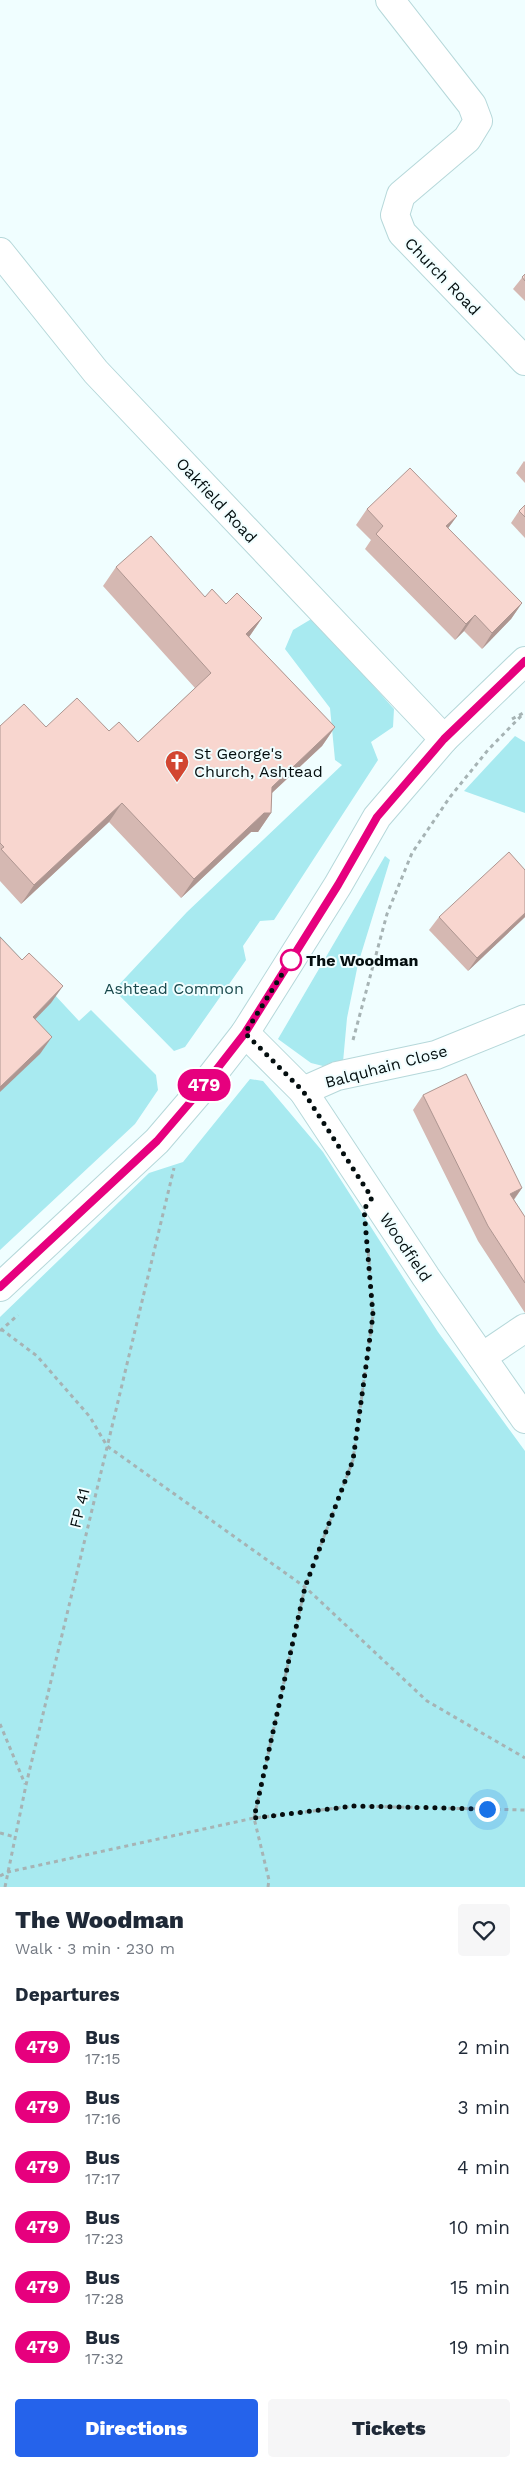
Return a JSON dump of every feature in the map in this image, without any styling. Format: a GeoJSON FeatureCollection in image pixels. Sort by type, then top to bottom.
{"type":"FeatureCollection","features":[{"type":"Feature","properties":{"kind":"street","name":"Church Road"},"geometry":{"type":"LineString","coordinates":[[390,0],[472,105],[478,121],[467,139],[401,195],[395,214],[402,233],[525,361]]}},
{"type":"Feature","properties":{"kind":"street","name":"Oakfield Road"},"geometry":{"type":"LineString","coordinates":[[0,252],[96,372],[444,739]]}},
{"type":"Feature","properties":{"kind":"street"},"geometry":{"type":"LineString","coordinates":[[0,1287],[157,1141],[199,1092],[245,1033],[338,885],[377,817],[444,739],[525,661]]}},
{"type":"Feature","properties":{"kind":"street","name":"Balquhain Close"},"geometry":{"type":"LineString","coordinates":[[303,1091],[337,1076],[436,1055],[525,1019]]}},
{"type":"Feature","properties":{"kind":"street","name":"Woodfield"},"geometry":{"type":"LineString","coordinates":[[245,1033],[303,1091],[372,1198],[525,1419]]}},
{"type":"Feature","properties":{"kind":"street"},"geometry":{"type":"LineString","coordinates":[[482,1357],[525,1328]]}},
{"type":"Feature","properties":{"kind":"path"},"geometry":{"type":"LineString","coordinates":[[350,1073],[353,1037],[387,914],[412,853],[456,790],[524,712]]}},
{"type":"Feature","properties":{"kind":"path","name":"FP 41"},"geometry":{"type":"LineString","coordinates":[[5,1887],[26,1785],[175,1166],[157,1141]]}},
{"type":"Feature","properties":{"kind":"path"},"geometry":{"type":"LineString","coordinates":[[268,1887],[269,1880],[254,1818],[305,1587],[353,1460],[373,1315],[364,1209],[372,1198]]}},
{"type":"Feature","properties":{"kind":"path"},"geometry":{"type":"LineString","coordinates":[[0,1329],[37,1356],[90,1417],[107,1446],[305,1587],[427,1701],[525,1758]]}},
{"type":"Feature","properties":{"kind":"path"},"geometry":{"type":"LineString","coordinates":[[0,1724],[26,1785]]}},
{"type":"Feature","properties":{"kind":"path"},"geometry":{"type":"LineString","coordinates":[[0,1876],[8,1872],[254,1818],[354,1806],[525,1810]]}},
{"type":"Feature","properties":{"kind":"path"},"geometry":{"type":"LineString","coordinates":[[0,1834],[15,1837]]}},
{"type":"Feature","properties":{"kind":"green space","name":"Ashtead Common"},"geometry":{"type":"Polygon","coordinates":[[[313,618],[394,709],[393,727],[371,742],[378,760],[274,920],[260,921],[243,946],[246,960],[185,1047],[174,1051],[114,990],[187,912],[342,765],[335,760],[330,708],[285,649],[293,630],[313,618]]]}},
{"type":"Feature","properties":{"kind":"green space"},"geometry":{"type":"Polygon","coordinates":[[[515,736],[525,742],[525,813],[464,791],[515,736]]]}},
{"type":"Feature","properties":{"kind":"green space"},"geometry":{"type":"Polygon","coordinates":[[[385,856],[390,860],[358,964],[347,1018],[343,1062],[323,1066],[311,1063],[278,1039],[385,856]]]}},
{"type":"Feature","properties":{"kind":"green space","name":"Ashtead Common"},"geometry":{"type":"Polygon","coordinates":[[[0,936],[79,1021],[91,1010],[156,1075],[158,1090],[135,1124],[0,1250],[0,936]]]}},
{"type":"Feature","properties":{"kind":"green space"},"geometry":{"type":"Polygon","coordinates":[[[250,1079],[263,1081],[323,1152],[438,1332],[525,1451],[525,1887],[0,1887],[0,1317],[149,1173],[183,1162],[250,1079]]]}},
{"type":"Feature","properties":{"kind":"building"},"geometry":{"type":"Polygon","coordinates":[[[410,468],[457,516],[446,526],[522,603],[492,633],[475,615],[466,624],[376,534],[383,526],[367,509],[410,468]]]}},
{"type":"Feature","properties":{"kind":"building"},"geometry":{"type":"Polygon","coordinates":[[[525,505],[525,517],[519,511],[525,505]]]}},
{"type":"Feature","properties":{"kind":"building"},"geometry":{"type":"Polygon","coordinates":[[[151,536],[205,597],[212,589],[226,604],[237,593],[262,618],[246,634],[335,727],[272,787],[271,813],[264,813],[194,879],[122,803],[34,885],[1,849],[4,847],[0,843],[0,726],[24,704],[46,727],[77,698],[109,731],[119,722],[138,742],[211,673],[116,567],[151,536]]]}},
{"type":"Feature","properties":{"kind":"building"},"geometry":{"type":"Polygon","coordinates":[[[509,852],[525,870],[525,913],[477,958],[439,917],[509,852]]]}},
{"type":"Feature","properties":{"kind":"building"},"geometry":{"type":"Polygon","coordinates":[[[0,937],[22,960],[29,953],[63,986],[33,1017],[52,1037],[0,1087],[0,937]]]}},
{"type":"Feature","properties":{"kind":"building"},"geometry":{"type":"Polygon","coordinates":[[[466,1074],[522,1188],[510,1194],[525,1217],[525,1283],[488,1226],[423,1095],[466,1074]]]}},
{"type":"Feature","properties":{"kind":"bus line","name":"479"},"geometry":{"type":"LineString","coordinates":[[0,1287],[157,1141],[199,1092],[245,1033],[338,885],[377,817],[444,739],[525,661]]}},
{"type":"Feature","properties":{"kind":"place","name":"St George's Church, Ashtead"},"geometry":{"type":"Point","coordinates":[177,783]}},
{"type":"Feature","properties":{"kind":"place","name":"The Woodman"},"geometry":{"type":"Point","coordinates":[291,960]}},
{"type":"Feature","properties":{"kind":"route"},"geometry":{"type":"LineString","coordinates":[[291,960],[245,1033],[303,1091],[372,1198],[364,1209],[373,1315],[353,1460],[305,1587],[254,1818],[354,1806],[487,1809]]}}]}
